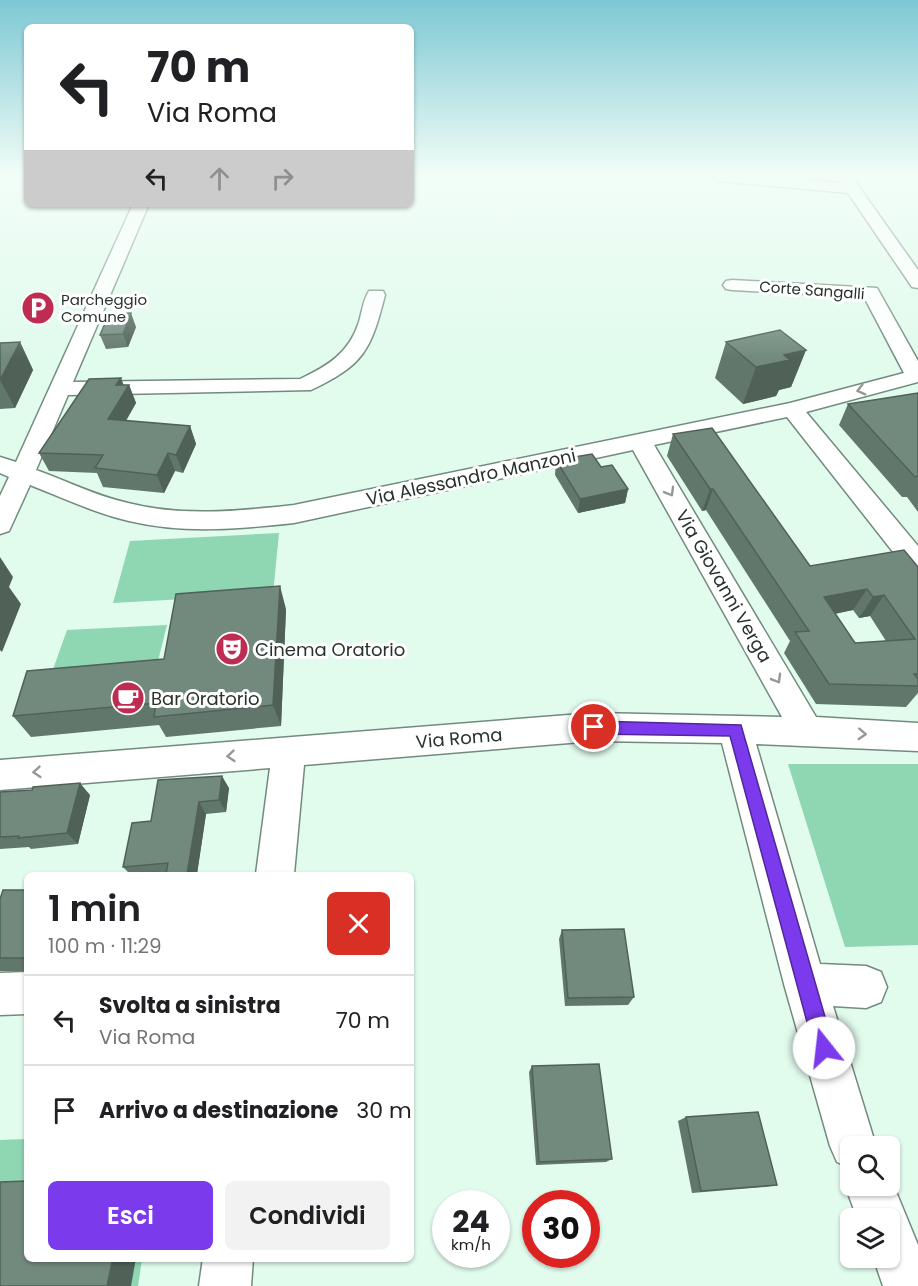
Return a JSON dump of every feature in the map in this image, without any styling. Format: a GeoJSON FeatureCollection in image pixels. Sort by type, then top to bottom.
{"type":"FeatureCollection","features":[{"type":"Feature","properties":{"kind":"street"},"geometry":{"type":"LineString","coordinates":[[0,525],[12,469],[60,389],[127,237]]}},
{"type":"Feature","properties":{"kind":"street"},"geometry":{"type":"LineString","coordinates":[[886,237],[918,282]]}},
{"type":"Feature","properties":{"kind":"street","name":"Corte Sangalli"},"geometry":{"type":"LineString","coordinates":[[732,285],[870,292],[917,376]]}},
{"type":"Feature","properties":{"kind":"street"},"geometry":{"type":"LineString","coordinates":[[60,389],[303,385],[326,375],[355,352],[361,341],[376,295]]}},
{"type":"Feature","properties":{"kind":"street","name":"Via Alessandro Manzoni"},"geometry":{"type":"LineString","coordinates":[[12,469],[109,507],[166,519],[237,521],[294,514],[792,409],[917,376]]}},
{"type":"Feature","properties":{"kind":"street"},"geometry":{"type":"LineString","coordinates":[[890,382],[911,400]]}},
{"type":"Feature","properties":{"kind":"street"},"geometry":{"type":"LineString","coordinates":[[792,409],[918,564]]}},
{"type":"Feature","properties":{"kind":"street","name":"Via Giovanni Verga"},"geometry":{"type":"LineString","coordinates":[[640,441],[807,730]]}},
{"type":"Feature","properties":{"kind":"street","name":"Via Roma"},"geometry":{"type":"LineString","coordinates":[[0,775],[594,727],[807,730],[918,737]]}},
{"type":"Feature","properties":{"kind":"street"},"geometry":{"type":"LineString","coordinates":[[735,729],[805,984],[850,1136]]}},
{"type":"Feature","properties":{"kind":"street"},"geometry":{"type":"LineString","coordinates":[[274,872],[290,751]]}},
{"type":"Feature","properties":{"kind":"street"},"geometry":{"type":"LineString","coordinates":[[805,984],[866,987]]}},
{"type":"Feature","properties":{"kind":"street"},"geometry":{"type":"LineString","coordinates":[[0,994],[24,993]]}},
{"type":"Feature","properties":{"kind":"street"},"geometry":{"type":"LineString","coordinates":[[225,1286],[228,1262]]}},
{"type":"Feature","properties":{"kind":"street"},"geometry":{"type":"LineString","coordinates":[[900,1263],[909,1286]]}},
{"type":"Feature","properties":{"kind":"green space"},"geometry":{"type":"Polygon","coordinates":[[[279,533],[273,594],[113,603],[130,541],[279,533]]]}},
{"type":"Feature","properties":{"kind":"green space"},"geometry":{"type":"Polygon","coordinates":[[[167,625],[156,669],[51,675],[67,630],[167,625]]]}},
{"type":"Feature","properties":{"kind":"green space"},"geometry":{"type":"Polygon","coordinates":[[[788,764],[918,764],[918,945],[845,947],[788,764]]]}},
{"type":"Feature","properties":{"kind":"green space"},"geometry":{"type":"Polygon","coordinates":[[[24,1139],[24,1262],[142,1262],[138,1286],[0,1286],[0,1140],[24,1139]]]}},
{"type":"Feature","properties":{"kind":"building"},"geometry":{"type":"Polygon","coordinates":[[[131,313],[123,334],[100,335],[109,314],[131,313]]]}},
{"type":"Feature","properties":{"kind":"building"},"geometry":{"type":"Polygon","coordinates":[[[780,330],[806,350],[784,355],[790,360],[756,367],[726,342],[780,330]]]}},
{"type":"Feature","properties":{"kind":"building"},"geometry":{"type":"Polygon","coordinates":[[[20,342],[0,380],[0,343],[20,342]]]}},
{"type":"Feature","properties":{"kind":"building"},"geometry":{"type":"Polygon","coordinates":[[[121,378],[116,385],[129,385],[108,419],[190,426],[176,455],[168,453],[157,475],[95,468],[103,455],[39,453],[89,379],[121,378]]]}},
{"type":"Feature","properties":{"kind":"building"},"geometry":{"type":"Polygon","coordinates":[[[918,393],[918,476],[915,477],[848,404],[918,393]]]}},
{"type":"Feature","properties":{"kind":"building"},"geometry":{"type":"Polygon","coordinates":[[[712,428],[810,566],[904,550],[918,567],[918,674],[914,674],[918,679],[918,686],[829,684],[795,632],[809,631],[673,434],[712,428]],[[867,589],[824,597],[855,643],[915,639],[884,595],[873,597],[867,589]]]}},
{"type":"Feature","properties":{"kind":"building"},"geometry":{"type":"Polygon","coordinates":[[[592,454],[601,467],[612,465],[628,489],[580,499],[556,460],[592,454]]]}},
{"type":"Feature","properties":{"kind":"building"},"geometry":{"type":"Polygon","coordinates":[[[280,586],[273,705],[154,717],[156,703],[13,716],[27,671],[164,659],[176,594],[280,586]]]}},
{"type":"Feature","properties":{"kind":"building"},"geometry":{"type":"Polygon","coordinates":[[[222,776],[219,800],[199,802],[187,872],[166,872],[168,863],[123,867],[132,823],[151,821],[158,780],[222,776]]]}},
{"type":"Feature","properties":{"kind":"building"},"geometry":{"type":"Polygon","coordinates":[[[80,783],[67,833],[18,838],[19,836],[0,837],[0,792],[80,783]]]}},
{"type":"Feature","properties":{"kind":"building"},"geometry":{"type":"Polygon","coordinates":[[[3,890],[24,890],[24,958],[0,958],[0,899],[3,890]]]}},
{"type":"Feature","properties":{"kind":"building"},"geometry":{"type":"Polygon","coordinates":[[[624,929],[634,997],[568,998],[562,930],[624,929]]]}},
{"type":"Feature","properties":{"kind":"building"},"geometry":{"type":"Polygon","coordinates":[[[599,1064],[612,1159],[539,1162],[532,1066],[599,1064]]]}},
{"type":"Feature","properties":{"kind":"building"},"geometry":{"type":"Polygon","coordinates":[[[758,1112],[777,1185],[701,1191],[686,1117],[758,1112]]]}},
{"type":"Feature","properties":{"kind":"building"},"geometry":{"type":"Polygon","coordinates":[[[24,1181],[24,1262],[112,1262],[107,1286],[0,1286],[0,1182],[24,1181]]]}},
{"type":"Feature","properties":{"kind":"place","name":"Parcheggio Comune"},"geometry":{"type":"Point","coordinates":[38,308]}},
{"type":"Feature","properties":{"kind":"place","name":"Cinema Oratorio"},"geometry":{"type":"Point","coordinates":[232,649]}},
{"type":"Feature","properties":{"kind":"place","name":"Bar Oratorio"},"geometry":{"type":"Point","coordinates":[128,698]}},
{"type":"Feature","properties":{"kind":"route"},"geometry":{"type":"LineString","coordinates":[[594,727],[735,729],[824,1048]]}}]}
